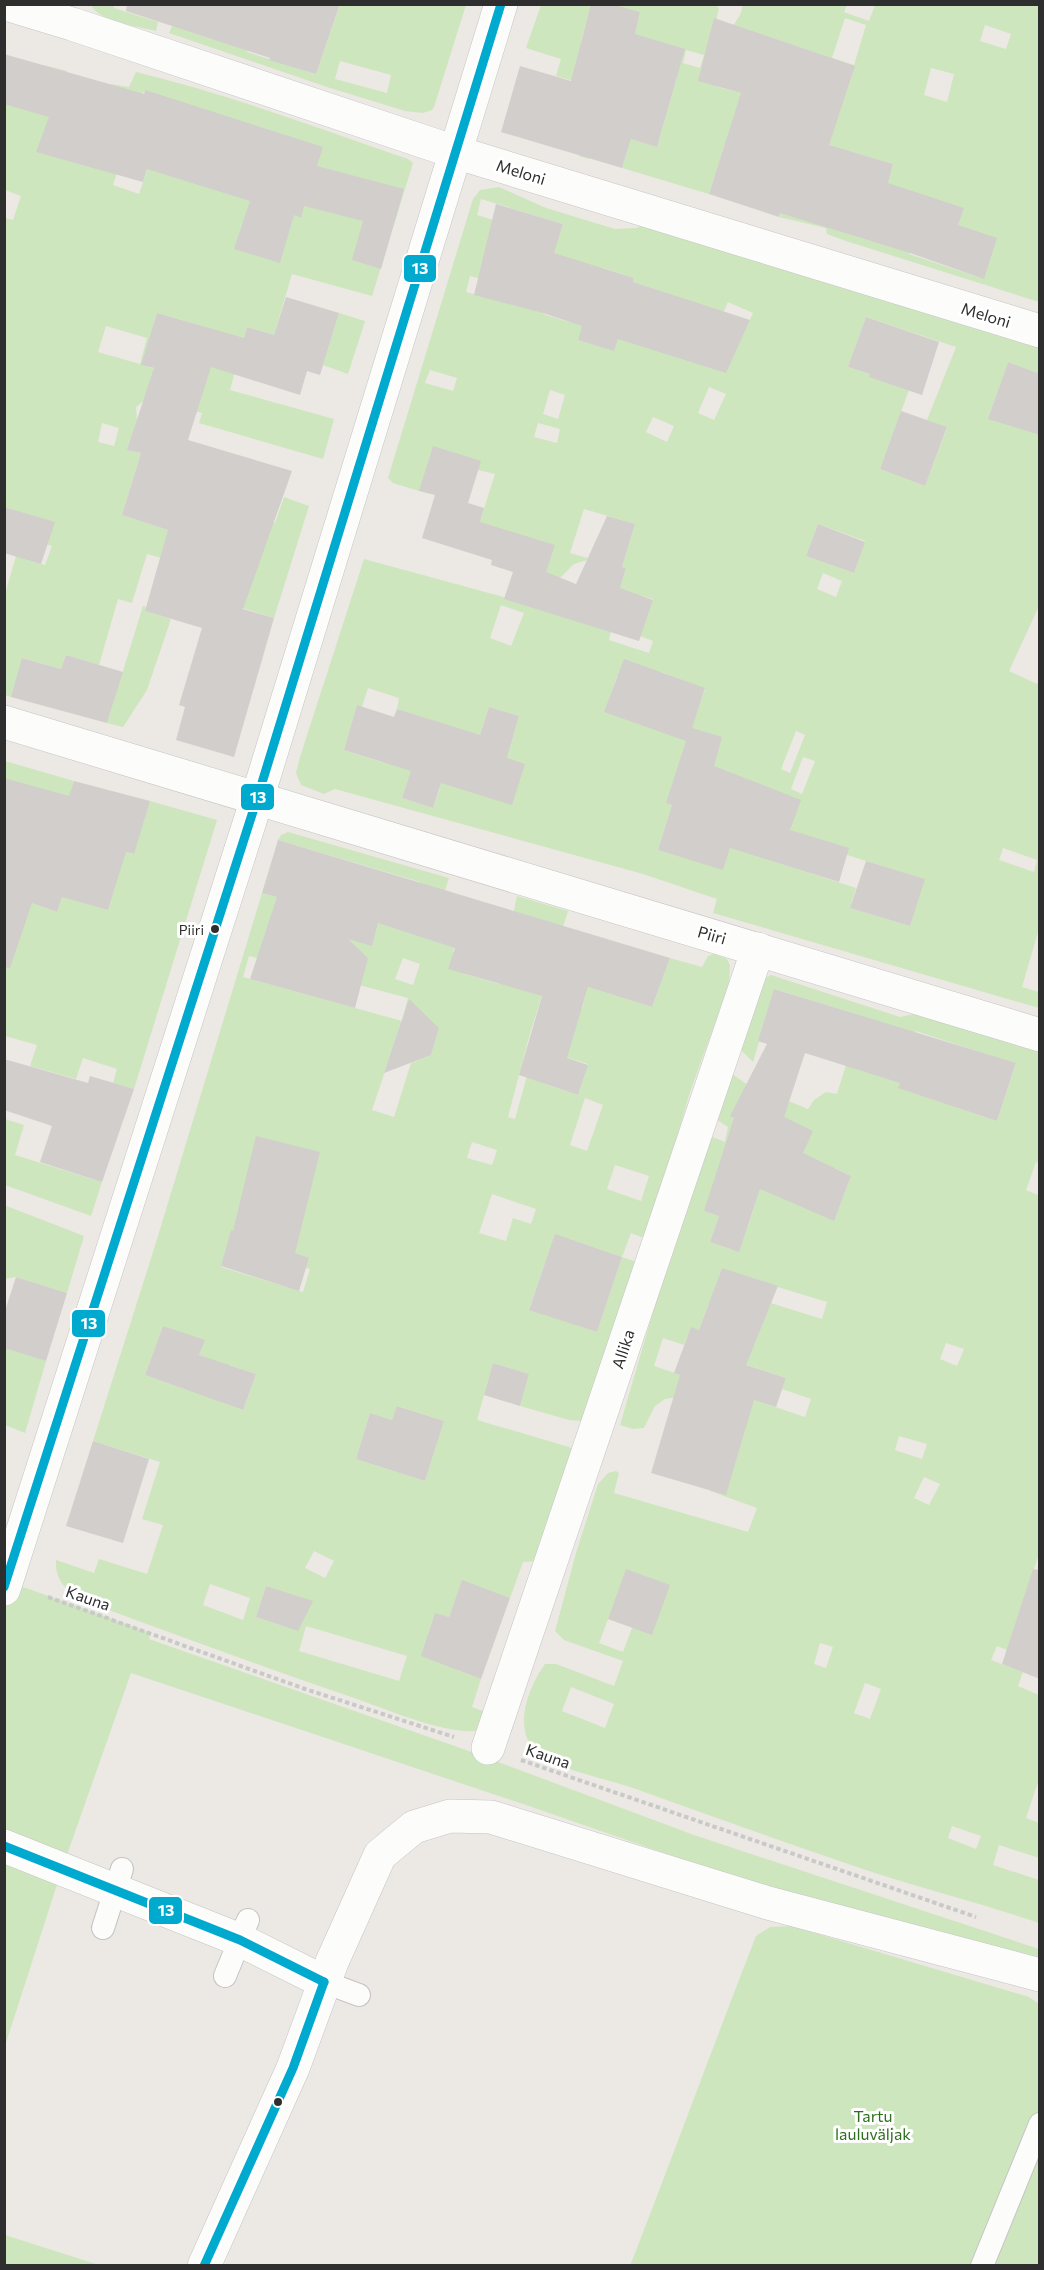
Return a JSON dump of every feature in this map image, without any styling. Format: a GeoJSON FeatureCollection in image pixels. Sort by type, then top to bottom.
{"type":"FeatureCollection","features":[{"type":"Feature","properties":{"kind":"street","name":"Meloni"},"geometry":{"type":"LineString","coordinates":[[6,4],[75,14],[455,152],[1040,332]]}},
{"type":"Feature","properties":{"kind":"street"},"geometry":{"type":"LineString","coordinates":[[5,1586],[256,799],[501,4]]}},
{"type":"Feature","properties":{"kind":"street","name":"Piiri"},"geometry":{"type":"LineString","coordinates":[[4,722],[1040,1035]]}},
{"type":"Feature","properties":{"kind":"street","name":"Allika"},"geometry":{"type":"LineString","coordinates":[[489,1748],[758,949]]}},
{"type":"Feature","properties":{"kind":"street"},"geometry":{"type":"LineString","coordinates":[[204,2265],[293,2068],[324,1982],[380,1855],[414,1827],[450,1816],[491,1817],[768,1903],[1040,1975]]}},
{"type":"Feature","properties":{"kind":"street"},"geometry":{"type":"LineString","coordinates":[[4,1846],[119,1879],[244,1930],[324,1982]]}},
{"type":"Feature","properties":{"kind":"lane"},"geometry":{"type":"LineString","coordinates":[[103,1928],[119,1879]]}},
{"type":"Feature","properties":{"kind":"lane"},"geometry":{"type":"LineString","coordinates":[[225,1976],[244,1930]]}},
{"type":"Feature","properties":{"kind":"lane"},"geometry":{"type":"LineString","coordinates":[[324,1982],[359,1995]]}},
{"type":"Feature","properties":{"kind":"lane"},"geometry":{"type":"LineString","coordinates":[[982,2265],[1040,2124]]}},
{"type":"Feature","properties":{"kind":"path","name":"Kauna"},"geometry":{"type":"LineString","coordinates":[[48,1597],[305,1689],[489,1748],[983,1919]]}},
{"type":"Feature","properties":{"kind":"green space"},"geometry":{"type":"Polygon","coordinates":[[[91,5],[114,5],[114,8],[158,22],[156,31],[111,20],[91,5]]]}},
{"type":"Feature","properties":{"kind":"green space"},"geometry":{"type":"Polygon","coordinates":[[[262,5],[247,52],[316,74],[340,5],[466,5],[434,107],[423,113],[405,111],[327,87],[169,33],[172,26],[215,40],[262,5]],[[340,61],[335,79],[387,93],[391,75],[340,61]]]}},
{"type":"Feature","properties":{"kind":"green space"},"geometry":{"type":"Polygon","coordinates":[[[541,5],[591,5],[581,41],[586,46],[577,82],[556,76],[561,59],[526,48],[541,5]]]}},
{"type":"Feature","properties":{"kind":"green space"},"geometry":{"type":"Polygon","coordinates":[[[611,5],[717,5],[719,8],[716,21],[731,29],[743,5],[847,5],[844,12],[869,21],[875,5],[1039,5],[1039,302],[843,240],[827,234],[826,228],[779,217],[796,167],[725,144],[709,194],[622,168],[631,139],[657,147],[677,77],[598,129],[589,159],[579,156],[610,48],[630,53],[640,12],[611,5]],[[845,18],[832,58],[854,65],[866,25],[845,18]],[[985,25],[980,41],[1006,49],[1011,34],[985,25]],[[764,35],[832,134],[853,72],[819,54],[764,35]],[[686,50],[683,63],[700,68],[704,55],[686,50]],[[931,68],[924,95],[947,102],[954,74],[931,68]],[[723,70],[718,87],[748,95],[723,70]],[[852,152],[830,228],[871,241],[893,164],[852,152]],[[928,197],[909,254],[984,279],[958,225],[963,208],[928,197]]]}},
{"type":"Feature","properties":{"kind":"green space"},"geometry":{"type":"Polygon","coordinates":[[[43,65],[67,71],[37,152],[100,113],[111,84],[129,87],[136,72],[273,112],[408,159],[413,163],[372,296],[292,274],[274,335],[247,327],[230,390],[334,419],[323,459],[199,423],[202,413],[146,399],[136,407],[137,420],[128,450],[141,453],[122,515],[168,530],[267,520],[275,523],[284,497],[309,506],[274,618],[217,600],[173,561],[147,554],[132,603],[118,599],[99,665],[66,655],[61,669],[23,658],[11,697],[5,695],[5,594],[28,515],[5,507],[5,218],[13,220],[21,196],[5,190],[5,104],[43,65]],[[144,91],[113,185],[139,194],[171,99],[144,91]],[[157,313],[142,365],[183,377],[199,325],[157,313]],[[106,326],[98,352],[140,364],[147,338],[106,326]],[[102,423],[98,442],[114,446],[119,428],[102,423]],[[34,540],[28,560],[45,565],[52,546],[34,540]]]}},
{"type":"Feature","properties":{"kind":"green space"},"geometry":{"type":"Polygon","coordinates":[[[499,187],[546,208],[615,229],[636,228],[645,224],[1039,344],[1039,374],[1008,362],[994,402],[1039,429],[1039,606],[1009,671],[1037,684],[1039,679],[1039,932],[1022,987],[1039,992],[1039,1008],[713,913],[717,899],[643,874],[335,789],[324,794],[301,785],[296,773],[300,757],[364,559],[500,596],[611,632],[609,640],[649,653],[653,641],[640,636],[653,599],[639,595],[613,610],[626,568],[622,567],[635,524],[584,509],[570,553],[591,559],[574,564],[558,580],[539,583],[542,541],[507,532],[470,553],[495,474],[478,470],[419,491],[393,483],[388,478],[473,199],[480,190],[499,187]],[[481,199],[477,215],[558,240],[563,224],[481,199]],[[603,268],[601,273],[547,302],[543,314],[569,322],[586,314],[578,340],[614,351],[622,325],[678,297],[633,282],[634,278],[603,268]],[[470,276],[466,292],[495,300],[500,284],[470,276]],[[728,302],[710,341],[735,352],[753,313],[728,302]],[[866,317],[848,367],[870,374],[870,377],[909,390],[880,469],[925,486],[947,428],[927,420],[956,347],[866,317]],[[430,370],[425,383],[453,391],[457,378],[430,370]],[[709,387],[698,413],[714,420],[726,394],[709,387]],[[550,390],[543,414],[558,419],[565,395],[550,390]],[[653,417],[646,432],[667,442],[674,426],[653,417]],[[538,423],[534,437],[557,443],[560,429],[538,423]],[[818,524],[806,556],[854,573],[865,541],[818,524]],[[823,573],[817,589],[836,597],[842,581],[823,573]],[[501,605],[490,638],[511,646],[524,613],[501,605]],[[661,672],[655,689],[617,676],[605,712],[688,737],[705,689],[661,672]],[[368,688],[362,707],[357,706],[344,750],[384,763],[431,720],[397,709],[399,698],[368,688]],[[489,707],[480,735],[507,758],[519,716],[489,707]],[[796,731],[781,769],[790,773],[805,735],[796,731]],[[803,757],[791,789],[802,794],[815,761],[803,757]],[[409,778],[402,798],[433,808],[440,788],[409,778]],[[666,803],[672,805],[658,850],[723,869],[738,822],[666,803]],[[776,818],[763,858],[856,888],[850,908],[910,926],[924,879],[847,855],[790,831],[792,823],[776,818]],[[1003,848],[999,860],[1034,872],[1037,860],[1003,848]]]}},
{"type":"Feature","properties":{"kind":"green space"},"geometry":{"type":"Polygon","coordinates":[[[339,313],[365,321],[348,374],[323,365],[339,313]]]}},
{"type":"Feature","properties":{"kind":"green space"},"geometry":{"type":"Polygon","coordinates":[[[143,606],[146,607],[145,611],[171,619],[147,690],[123,727],[107,723],[143,606]]]}},
{"type":"Feature","properties":{"kind":"green space"},"geometry":{"type":"Polygon","coordinates":[[[5,761],[74,781],[58,835],[133,854],[150,801],[217,820],[134,1089],[113,1083],[117,1069],[83,1058],[76,1079],[30,1066],[37,1045],[5,1036],[5,920],[32,903],[57,912],[65,887],[5,778],[5,761]],[[85,878],[78,901],[108,910],[115,887],[85,878]]]}},
{"type":"Feature","properties":{"kind":"green space"},"geometry":{"type":"Polygon","coordinates":[[[288,832],[449,878],[445,890],[469,899],[453,952],[470,957],[465,974],[499,984],[517,896],[568,911],[529,1037],[508,1117],[515,1119],[527,1076],[564,1004],[582,1009],[588,987],[652,1007],[670,958],[702,967],[708,956],[714,954],[727,959],[730,965],[729,984],[689,1095],[649,1236],[641,1237],[631,1233],[622,1257],[637,1262],[582,1421],[569,1420],[520,1406],[529,1374],[493,1363],[477,1420],[573,1450],[536,1561],[523,1562],[510,1598],[462,1581],[449,1617],[435,1614],[428,1634],[444,1639],[457,1670],[481,1679],[472,1707],[488,1713],[476,1731],[447,1729],[416,1720],[82,1600],[66,1588],[57,1574],[56,1560],[94,1573],[99,1559],[147,1574],[163,1525],[142,1519],[160,1462],[93,1441],[262,893],[277,897],[372,943],[378,923],[405,931],[420,882],[278,840],[281,835],[288,832]],[[249,956],[243,977],[402,1021],[372,1110],[394,1117],[411,1063],[431,1055],[439,1028],[424,1014],[403,1017],[408,998],[249,956]],[[403,958],[395,979],[413,985],[420,964],[403,958]],[[552,1053],[542,1083],[578,1095],[588,1064],[552,1053]],[[585,1098],[570,1145],[587,1151],[603,1105],[585,1098]],[[472,1142],[467,1158],[492,1165],[497,1150],[472,1142]],[[615,1165],[607,1189],[641,1201],[649,1176],[615,1165]],[[492,1194],[479,1233],[506,1241],[513,1218],[531,1224],[536,1209],[492,1194]],[[231,1231],[221,1267],[303,1292],[310,1269],[306,1268],[309,1258],[263,1254],[231,1231]],[[569,1239],[549,1252],[529,1309],[597,1332],[622,1257],[569,1239]],[[163,1326],[145,1375],[187,1390],[204,1341],[163,1326]],[[230,1365],[218,1401],[243,1410],[256,1374],[230,1365]],[[398,1406],[392,1420],[370,1413],[356,1459],[425,1481],[444,1421],[398,1406]],[[314,1551],[305,1568],[325,1578],[334,1561],[314,1551]],[[210,1584],[203,1605],[243,1620],[250,1598],[210,1584]],[[266,1586],[256,1617],[289,1628],[299,1597],[266,1586]],[[306,1626],[299,1651],[399,1681],[407,1656],[306,1626]]]}},
{"type":"Feature","properties":{"kind":"green space"},"geometry":{"type":"Polygon","coordinates":[[[771,975],[900,1017],[929,1011],[1039,1050],[1039,1164],[1036,1162],[1026,1190],[1040,1196],[1040,1551],[1015,1625],[1039,1662],[997,1646],[991,1660],[1023,1672],[1018,1686],[1039,1695],[1039,1779],[1026,1818],[1039,1823],[1039,1858],[999,1845],[993,1865],[1039,1880],[1039,1923],[878,1874],[633,1788],[555,1764],[536,1752],[525,1731],[524,1719],[529,1695],[545,1664],[556,1664],[614,1686],[623,1661],[564,1640],[555,1631],[598,1484],[608,1473],[616,1471],[619,1473],[614,1493],[748,1532],[757,1508],[710,1491],[719,1459],[735,1464],[745,1430],[679,1397],[665,1399],[655,1406],[644,1428],[633,1429],[620,1425],[653,1312],[710,1136],[725,1142],[728,1127],[716,1119],[732,1074],[745,1083],[808,1109],[814,1100],[826,1092],[837,1094],[861,1016],[775,989],[753,1062],[740,1049],[763,979],[771,975]],[[916,1031],[899,1088],[963,1090],[958,1108],[997,1121],[1016,1064],[916,1031]],[[835,1168],[795,1204],[834,1220],[851,1176],[835,1168]],[[763,1179],[704,1211],[719,1216],[710,1242],[733,1250],[742,1224],[748,1226],[763,1179]],[[722,1268],[715,1287],[822,1319],[827,1302],[722,1268]],[[708,1305],[699,1330],[691,1328],[684,1345],[663,1338],[654,1366],[805,1417],[811,1399],[782,1389],[786,1378],[732,1360],[749,1319],[708,1305]],[[946,1343],[940,1359],[957,1366],[964,1349],[946,1343]],[[899,1436],[895,1450],[922,1459],[927,1444],[899,1436]],[[924,1477],[914,1498],[929,1505],[940,1484],[924,1477]],[[627,1569],[599,1643],[623,1652],[632,1628],[627,1569]],[[820,1643],[814,1664],[826,1668],[833,1647],[820,1643]],[[865,1683],[854,1713],[870,1719],[881,1689],[865,1683]],[[571,1687],[562,1711],[605,1728],[614,1704],[571,1687]],[[952,1826],[948,1838],[976,1849],[981,1836],[952,1826]]]}},
{"type":"Feature","properties":{"kind":"green space"},"geometry":{"type":"Polygon","coordinates":[[[5,1119],[24,1125],[15,1155],[102,1182],[91,1216],[5,1185],[5,1119]]]}},
{"type":"Feature","properties":{"kind":"green space"},"geometry":{"type":"Polygon","coordinates":[[[4,1205],[84,1236],[67,1293],[16,1277],[5,1279],[4,1205]]]}},
{"type":"Feature","properties":{"kind":"green space"},"geometry":{"type":"Polygon","coordinates":[[[5,1348],[46,1361],[25,1433],[5,1425],[5,1348]]]}},
{"type":"Feature","properties":{"kind":"green space"},"geometry":{"type":"Polygon","coordinates":[[[5,1582],[151,1633],[149,1639],[466,1750],[694,1835],[1039,1949],[1039,1965],[736,1878],[131,1673],[62,1869],[5,2046],[5,1582]]]}},
{"type":"Feature","properties":{"kind":"green space","name":"Tartu lauluväljak"},"geometry":{"type":"Polygon","coordinates":[[[791,1926],[1029,1997],[1039,2004],[1039,2265],[630,2266],[756,1936],[770,1927],[791,1926]]]}},
{"type":"Feature","properties":{"kind":"green space"},"geometry":{"type":"Polygon","coordinates":[[[5,2235],[99,2265],[5,2265],[5,2235]]]}},
{"type":"Feature","properties":{"kind":"building"},"geometry":{"type":"Polygon","coordinates":[[[127,4],[340,4],[316,74],[126,11],[127,4]]]}},
{"type":"Feature","properties":{"kind":"building"},"geometry":{"type":"Polygon","coordinates":[[[591,4],[611,4],[640,12],[635,34],[685,49],[657,147],[631,139],[622,168],[501,132],[520,66],[571,81],[591,4]]]}},
{"type":"Feature","properties":{"kind":"building"},"geometry":{"type":"Polygon","coordinates":[[[714,18],[855,66],[829,145],[893,164],[888,183],[964,208],[958,225],[997,238],[984,279],[910,253],[780,213],[779,217],[709,194],[741,93],[698,81],[714,18]]]}},
{"type":"Feature","properties":{"kind":"building"},"geometry":{"type":"Polygon","coordinates":[[[4,54],[144,94],[145,90],[323,147],[317,166],[404,189],[381,269],[352,260],[363,221],[304,206],[301,218],[294,215],[280,263],[234,249],[250,201],[147,169],[143,182],[36,152],[49,117],[4,104],[4,54]]]}},
{"type":"Feature","properties":{"kind":"building"},"geometry":{"type":"Polygon","coordinates":[[[496,204],[563,224],[554,253],[634,278],[633,282],[750,320],[726,373],[618,339],[614,351],[597,346],[578,340],[582,326],[474,295],[496,204]]]}},
{"type":"Feature","properties":{"kind":"building"},"geometry":{"type":"Polygon","coordinates":[[[286,297],[339,313],[320,375],[307,371],[300,395],[211,367],[188,440],[292,471],[243,609],[274,618],[234,757],[176,740],[185,707],[179,705],[202,628],[145,611],[168,530],[122,515],[141,453],[127,450],[154,368],[141,365],[157,313],[244,338],[247,327],[274,335],[286,297]]]}},
{"type":"Feature","properties":{"kind":"building"},"geometry":{"type":"Polygon","coordinates":[[[866,317],[939,342],[922,395],[869,377],[870,374],[848,367],[866,317]]]}},
{"type":"Feature","properties":{"kind":"building"},"geometry":{"type":"Polygon","coordinates":[[[1008,362],[1040,374],[1040,435],[988,419],[1008,362]]]}},
{"type":"Feature","properties":{"kind":"building"},"geometry":{"type":"Polygon","coordinates":[[[901,411],[947,427],[925,486],[880,469],[901,411]]]}},
{"type":"Feature","properties":{"kind":"building"},"geometry":{"type":"Polygon","coordinates":[[[433,446],[481,461],[468,503],[484,508],[480,522],[555,545],[546,572],[576,584],[607,516],[635,524],[622,567],[626,568],[620,588],[653,600],[639,641],[504,599],[513,572],[491,565],[492,560],[422,538],[435,495],[419,491],[433,446]]]}},
{"type":"Feature","properties":{"kind":"building"},"geometry":{"type":"Polygon","coordinates":[[[4,507],[55,522],[41,564],[4,553],[4,507]]]}},
{"type":"Feature","properties":{"kind":"building"},"geometry":{"type":"Polygon","coordinates":[[[818,524],[865,542],[854,573],[806,556],[818,524]]]}},
{"type":"Feature","properties":{"kind":"building"},"geometry":{"type":"Polygon","coordinates":[[[66,655],[123,672],[107,723],[11,697],[22,658],[61,669],[66,655]]]}},
{"type":"Feature","properties":{"kind":"building"},"geometry":{"type":"Polygon","coordinates":[[[624,659],[705,688],[692,728],[722,737],[714,766],[801,800],[790,830],[849,848],[839,882],[730,848],[723,870],[658,850],[672,805],[666,803],[686,741],[604,712],[624,659]]]}},
{"type":"Feature","properties":{"kind":"building"},"geometry":{"type":"Polygon","coordinates":[[[357,705],[394,717],[397,709],[480,735],[489,707],[519,716],[507,758],[525,764],[512,805],[441,783],[433,808],[402,798],[411,771],[344,750],[357,705]]]}},
{"type":"Feature","properties":{"kind":"building"},"geometry":{"type":"Polygon","coordinates":[[[4,778],[69,796],[74,781],[150,801],[134,854],[126,852],[108,910],[62,897],[57,912],[32,903],[10,968],[4,967],[4,778]]]}},
{"type":"Feature","properties":{"kind":"building"},"geometry":{"type":"Polygon","coordinates":[[[278,840],[670,958],[652,1007],[588,987],[567,1058],[588,1065],[578,1095],[519,1075],[542,996],[448,969],[455,948],[378,923],[372,946],[348,939],[368,958],[355,1008],[250,979],[277,897],[262,893],[278,840]]]}},
{"type":"Feature","properties":{"kind":"building"},"geometry":{"type":"Polygon","coordinates":[[[866,861],[925,879],[910,926],[850,908],[866,861]]]}},
{"type":"Feature","properties":{"kind":"building"},"geometry":{"type":"Polygon","coordinates":[[[774,989],[1016,1063],[997,1121],[898,1088],[900,1083],[805,1053],[784,1117],[813,1131],[803,1153],[851,1176],[834,1221],[760,1189],[739,1252],[710,1242],[719,1216],[704,1211],[734,1118],[730,1116],[767,1044],[758,1041],[774,989]]]}},
{"type":"Feature","properties":{"kind":"building"},"geometry":{"type":"Polygon","coordinates":[[[409,999],[439,1028],[431,1055],[384,1073],[409,999]]]}},
{"type":"Feature","properties":{"kind":"building"},"geometry":{"type":"Polygon","coordinates":[[[4,1059],[88,1083],[90,1076],[134,1089],[102,1182],[40,1162],[52,1126],[4,1110],[4,1059]]]}},
{"type":"Feature","properties":{"kind":"building"},"geometry":{"type":"Polygon","coordinates":[[[256,1136],[320,1152],[295,1253],[309,1258],[299,1291],[221,1266],[231,1230],[233,1231],[256,1136]]]}},
{"type":"Feature","properties":{"kind":"building"},"geometry":{"type":"Polygon","coordinates":[[[555,1234],[622,1257],[597,1332],[529,1310],[555,1234]]]}},
{"type":"Feature","properties":{"kind":"building"},"geometry":{"type":"Polygon","coordinates":[[[722,1268],[778,1286],[746,1365],[786,1378],[776,1407],[754,1400],[726,1495],[651,1473],[680,1375],[674,1373],[691,1327],[699,1330],[722,1268]]]}},
{"type":"Feature","properties":{"kind":"building"},"geometry":{"type":"Polygon","coordinates":[[[16,1277],[67,1293],[46,1361],[4,1348],[4,1314],[16,1277]]]}},
{"type":"Feature","properties":{"kind":"building"},"geometry":{"type":"Polygon","coordinates":[[[163,1326],[205,1340],[199,1355],[256,1374],[243,1410],[145,1375],[163,1326]]]}},
{"type":"Feature","properties":{"kind":"building"},"geometry":{"type":"Polygon","coordinates":[[[493,1363],[529,1374],[520,1406],[484,1395],[493,1363]]]}},
{"type":"Feature","properties":{"kind":"building"},"geometry":{"type":"Polygon","coordinates":[[[397,1406],[444,1421],[425,1481],[356,1459],[370,1413],[392,1420],[397,1406]]]}},
{"type":"Feature","properties":{"kind":"building"},"geometry":{"type":"Polygon","coordinates":[[[93,1441],[149,1459],[123,1543],[66,1526],[93,1441]]]}},
{"type":"Feature","properties":{"kind":"building"},"geometry":{"type":"Polygon","coordinates":[[[626,1569],[670,1585],[652,1635],[608,1619],[626,1569]]]}},
{"type":"Feature","properties":{"kind":"building"},"geometry":{"type":"Polygon","coordinates":[[[1033,1569],[1040,1570],[1040,1679],[1002,1664],[1033,1569]]]}},
{"type":"Feature","properties":{"kind":"building"},"geometry":{"type":"Polygon","coordinates":[[[462,1580],[510,1598],[481,1679],[421,1656],[435,1613],[449,1617],[462,1580]]]}},
{"type":"Feature","properties":{"kind":"building"},"geometry":{"type":"Polygon","coordinates":[[[266,1586],[313,1601],[298,1631],[256,1617],[266,1586]]]}},
{"type":"Feature","properties":{"kind":"transit line","name":"13"},"geometry":{"type":"LineString","coordinates":[[4,1587],[257,799],[501,4]]}},
{"type":"Feature","properties":{"kind":"transit line","name":"13"},"geometry":{"type":"LineString","coordinates":[[4,1846],[240,1940],[324,1982]]}},
{"type":"Feature","properties":{"kind":"transit line","name":"13"},"geometry":{"type":"LineString","coordinates":[[204,2266],[293,2068],[324,1982]]}},
{"type":"Feature","properties":{"kind":"place","name":"Piiri"},"geometry":{"type":"Point","coordinates":[215,929]}}]}
